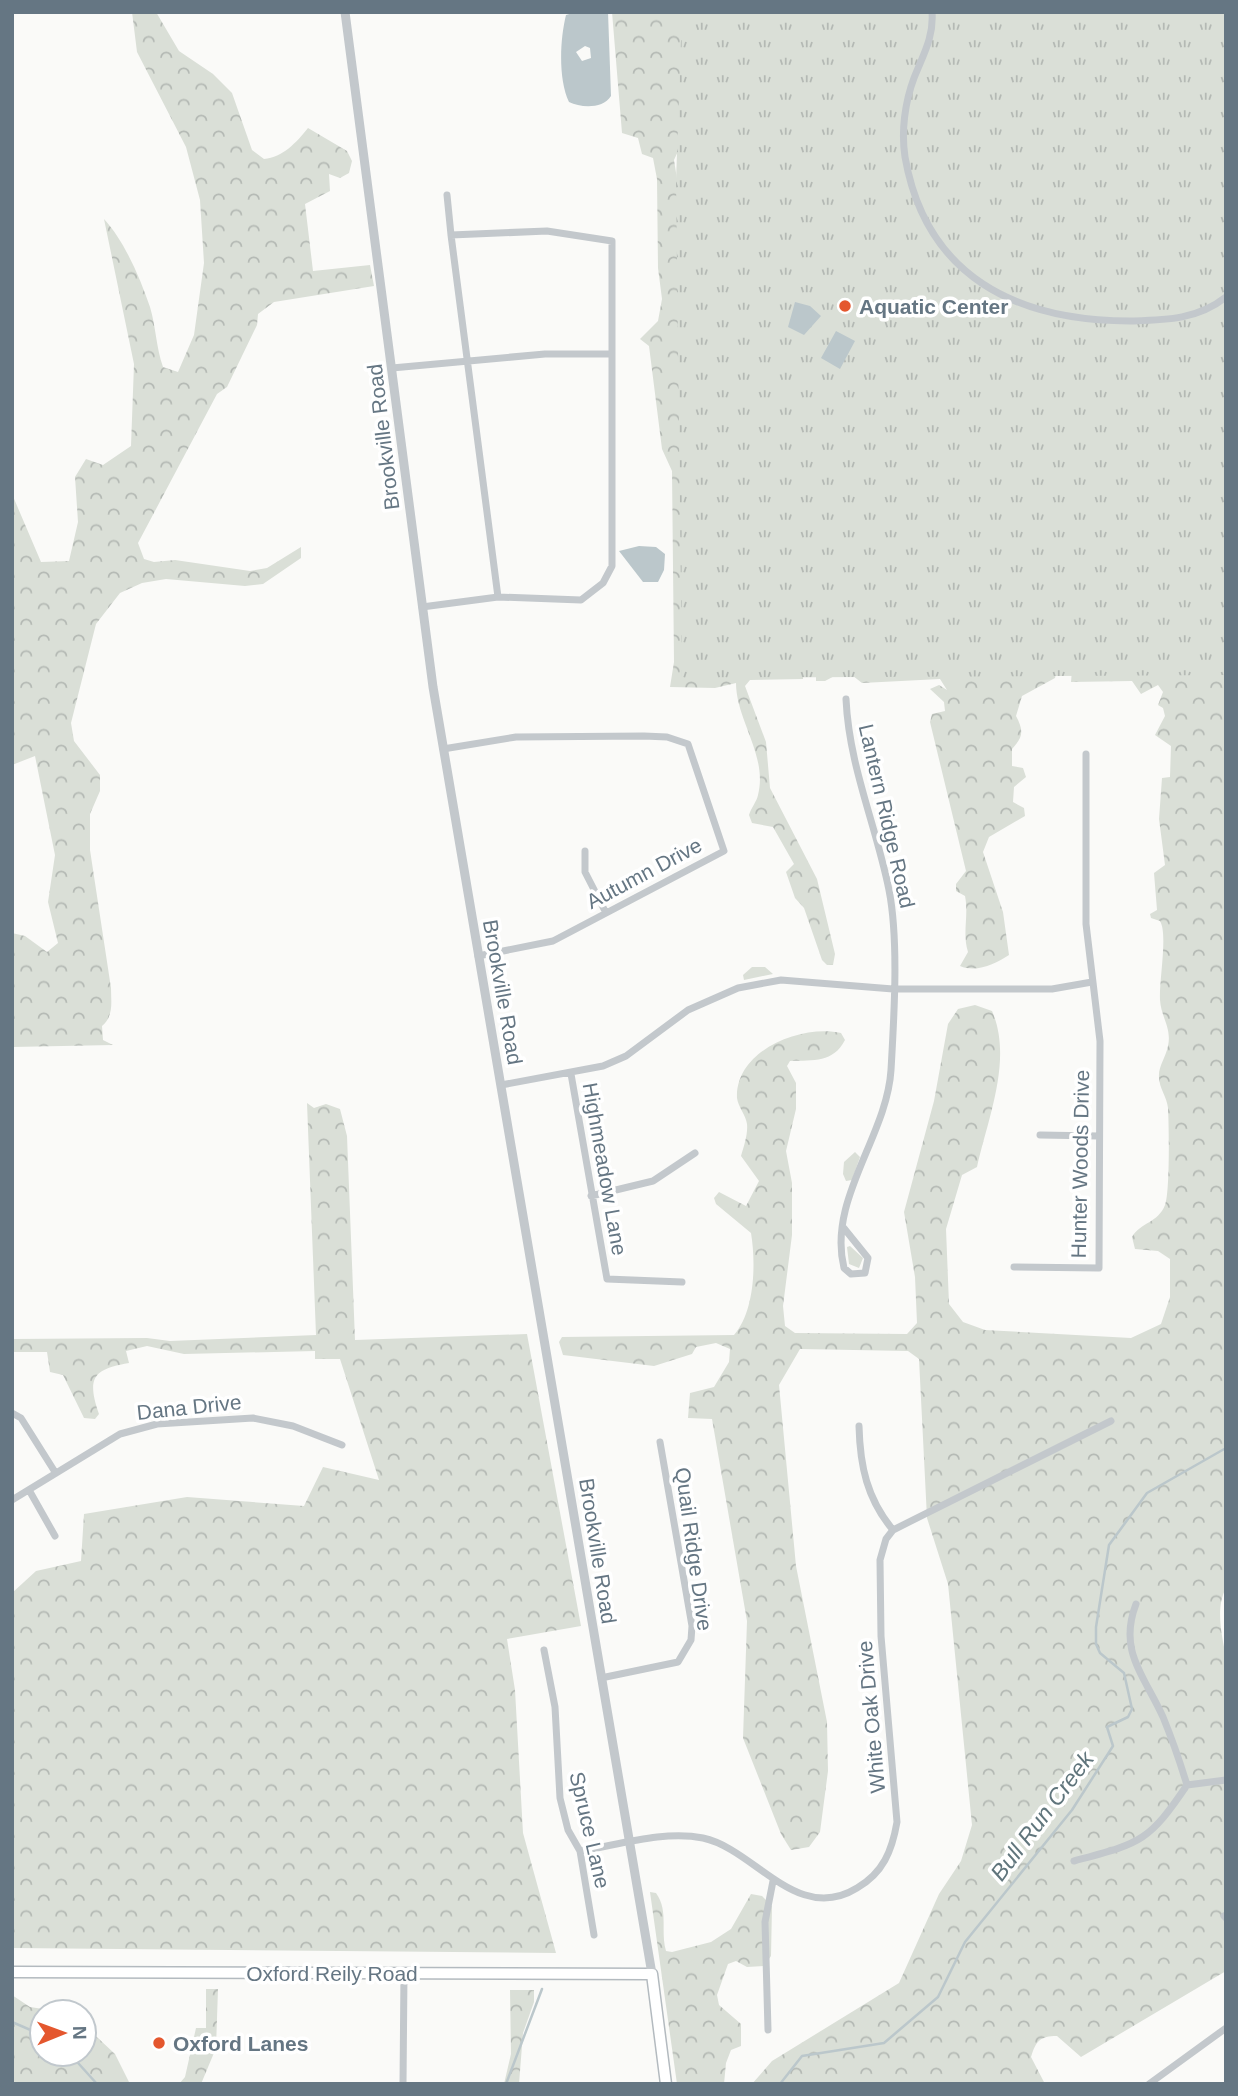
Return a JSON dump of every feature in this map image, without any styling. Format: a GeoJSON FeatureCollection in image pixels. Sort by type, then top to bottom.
{"type":"FeatureCollection","features":[{"type":"Feature","properties":{"kind":"main road","name":"Oxford Reily Road"},"geometry":{"type":"LineString","coordinates":[[12,1972],[652,1974]]}},
{"type":"Feature","properties":{"kind":"main road"},"geometry":{"type":"LineString","coordinates":[[652,1974],[666,2084]]}},
{"type":"Feature","properties":{"kind":"street","name":"Brookville Road"},"geometry":{"type":"LineString","coordinates":[[345,12],[443,750],[652,1974]]}},
{"type":"Feature","properties":{"kind":"street"},"geometry":{"type":"LineString","coordinates":[[932,12],[931,39],[907,106],[904,152],[910,185],[921,212],[933,234],[965,270],[1003,296],[1027,308],[1072,319],[1177,319],[1214,307],[1226,297]]}},
{"type":"Feature","properties":{"kind":"street"},"geometry":{"type":"LineString","coordinates":[[447,195],[498,597]]}},
{"type":"Feature","properties":{"kind":"street"},"geometry":{"type":"LineString","coordinates":[[422,607],[498,597],[580,600],[603,583],[612,566],[612,241],[547,231],[451,235]]}},
{"type":"Feature","properties":{"kind":"street"},"geometry":{"type":"LineString","coordinates":[[392,368],[545,354],[612,354]]}},
{"type":"Feature","properties":{"kind":"street","name":"Lantern Ridge Road"},"geometry":{"type":"LineString","coordinates":[[843,1227],[869,1258],[865,1273],[851,1274],[844,1268],[843,1227],[851,1195],[885,1105],[891,1074],[893,989],[889,890],[853,764],[846,699]]}},
{"type":"Feature","properties":{"kind":"street","name":"Autumn Drive"},"geometry":{"type":"LineString","coordinates":[[443,750],[516,737],[644,736],[667,737],[688,744],[724,851],[553,940],[478,956]]}},
{"type":"Feature","properties":{"kind":"street","name":"Hunter Woods Drive"},"geometry":{"type":"LineString","coordinates":[[1014,1267],[1099,1268],[1100,1041],[1086,924],[1086,754]]}},
{"type":"Feature","properties":{"kind":"street"},"geometry":{"type":"LineString","coordinates":[[585,851],[585,872],[606,913]]}},
{"type":"Feature","properties":{"kind":"street"},"geometry":{"type":"LineString","coordinates":[[501,1085],[604,1066],[626,1056],[688,1010],[738,988],[792,981],[893,989],[1052,989],[1092,982]]}},
{"type":"Feature","properties":{"kind":"street","name":"Highmeadow Lane"},"geometry":{"type":"LineString","coordinates":[[571,1074],[607,1279],[682,1282]]}},
{"type":"Feature","properties":{"kind":"street"},"geometry":{"type":"LineString","coordinates":[[1040,1135],[1099,1136]]}},
{"type":"Feature","properties":{"kind":"street"},"geometry":{"type":"LineString","coordinates":[[591,1196],[653,1181],[695,1153]]}},
{"type":"Feature","properties":{"kind":"street"},"geometry":{"type":"LineString","coordinates":[[12,1413],[21,1418],[55,1472]]}},
{"type":"Feature","properties":{"kind":"street","name":"Dana Drive"},"geometry":{"type":"LineString","coordinates":[[12,1500],[120,1434],[157,1424],[253,1418],[293,1426],[342,1445]]}},
{"type":"Feature","properties":{"kind":"street"},"geometry":{"type":"LineString","coordinates":[[859,1426],[867,1488],[876,1510],[893,1530],[1111,1421]]}},
{"type":"Feature","properties":{"kind":"street","name":"Quail Ridge Drive"},"geometry":{"type":"LineString","coordinates":[[601,1678],[678,1662],[691,1640],[692,1626],[660,1442]]}},
{"type":"Feature","properties":{"kind":"street"},"geometry":{"type":"LineString","coordinates":[[29,1490],[55,1536]]}},
{"type":"Feature","properties":{"kind":"street","name":"White Oak Drive"},"geometry":{"type":"LineString","coordinates":[[580,1852],[687,1836],[716,1842],[736,1852],[773,1881],[805,1895],[824,1898],[848,1894],[867,1882],[883,1866],[893,1846],[897,1822],[881,1636],[880,1560],[886,1539],[893,1530]]}},
{"type":"Feature","properties":{"kind":"street"},"geometry":{"type":"LineString","coordinates":[[1136,1604],[1130,1619],[1132,1657],[1162,1715],[1187,1784]]}},
{"type":"Feature","properties":{"kind":"street","name":"Spruce Lane"},"geometry":{"type":"LineString","coordinates":[[544,1650],[555,1707],[560,1798],[568,1830],[580,1852],[594,1935]]}},
{"type":"Feature","properties":{"kind":"street"},"geometry":{"type":"LineString","coordinates":[[1074,1861],[1130,1846],[1148,1835],[1187,1784],[1226,1780]]}},
{"type":"Feature","properties":{"kind":"street"},"geometry":{"type":"LineString","coordinates":[[768,2031],[765,1922],[773,1881]]}},
{"type":"Feature","properties":{"kind":"street"},"geometry":{"type":"LineString","coordinates":[[403,2084],[404,1973]]}},
{"type":"Feature","properties":{"kind":"street"},"geometry":{"type":"LineString","coordinates":[[1149,2084],[1226,2028]]}},
{"type":"Feature","properties":{"kind":"green space"},"geometry":{"type":"Polygon","coordinates":[[[132,12],[156,12],[179,51],[213,74],[232,93],[252,150],[264,159],[283,152],[308,128],[347,151],[352,161],[349,173],[340,178],[329,174],[330,191],[305,204],[313,271],[370,265],[374,286],[274,302],[258,314],[257,325],[227,387],[217,394],[138,543],[144,559],[154,562],[175,560],[250,571],[267,568],[301,547],[301,558],[263,584],[245,586],[166,579],[142,583],[120,593],[96,624],[71,723],[74,741],[100,775],[100,791],[90,814],[90,850],[111,988],[111,1009],[102,1026],[103,1040],[113,1045],[12,1047],[12,933],[25,936],[47,952],[58,943],[48,902],[55,855],[35,756],[12,765],[12,494],[41,562],[69,561],[78,522],[75,477],[86,459],[103,465],[131,446],[134,364],[104,219],[125,249],[142,284],[152,314],[163,367],[178,372],[194,335],[204,263],[200,200],[186,147],[137,52],[132,12]]]}},
{"type":"Feature","properties":{"kind":"green space"},"geometry":{"type":"Polygon","coordinates":[[[612,12],[689,12],[679,149],[674,160],[680,198],[1057,669],[1055,678],[1022,696],[1016,716],[1021,734],[1012,749],[1012,766],[1023,768],[1026,777],[1014,787],[1013,802],[1024,808],[1025,816],[989,837],[983,852],[1003,912],[1009,955],[992,964],[979,968],[960,966],[968,952],[966,903],[965,896],[956,891],[956,884],[966,871],[930,722],[932,714],[945,711],[944,702],[930,689],[939,685],[947,690],[940,679],[862,683],[848,672],[842,672],[825,681],[816,681],[816,674],[803,674],[803,679],[750,680],[745,686],[766,742],[770,788],[817,879],[835,954],[833,965],[827,965],[822,960],[804,908],[795,898],[786,872],[794,864],[773,827],[752,823],[749,815],[758,795],[759,766],[737,697],[736,683],[715,688],[670,687],[674,662],[672,471],[662,449],[649,346],[640,339],[658,321],[662,299],[658,268],[657,179],[653,158],[642,154],[638,138],[622,133],[612,12]]]}},
{"type":"Feature","properties":{"kind":"green space"},"geometry":{"type":"Polygon","coordinates":[[[682,12],[1226,12],[1226,675],[682,678],[676,181],[682,12]]]}},
{"type":"Feature","properties":{"kind":"green space"},"geometry":{"type":"Polygon","coordinates":[[[1226,469],[1226,1588],[1220,1613],[1226,1657],[1226,1971],[1081,2057],[1057,2036],[1043,2038],[1037,2043],[1031,2057],[1045,2084],[752,2084],[772,2061],[899,1983],[939,1894],[961,1861],[972,1825],[948,1584],[927,1518],[919,1359],[908,1351],[800,1349],[779,1385],[796,1566],[827,1722],[828,1771],[820,1832],[809,1847],[791,1850],[781,1834],[743,1738],[747,1621],[712,1419],[688,1418],[690,1393],[714,1387],[729,1362],[730,1349],[716,1343],[696,1347],[692,1354],[654,1366],[563,1355],[559,1342],[562,1337],[734,1335],[741,1325],[750,1300],[753,1258],[751,1233],[716,1204],[714,1198],[719,1192],[746,1206],[759,1181],[741,1156],[747,1128],[737,1098],[739,1081],[747,1066],[774,1044],[790,1037],[825,1031],[841,1033],[845,1040],[835,1053],[822,1059],[790,1061],[787,1066],[796,1083],[796,1109],[786,1151],[792,1183],[792,1235],[783,1306],[785,1326],[795,1333],[907,1334],[917,1323],[915,1277],[904,1212],[934,1101],[948,1024],[958,1009],[975,1005],[992,1011],[998,1029],[999,1069],[977,1167],[962,1175],[946,1229],[949,1304],[963,1322],[985,1330],[1131,1338],[1161,1324],[1170,1297],[1170,1259],[1158,1251],[1135,1249],[1132,1237],[1162,1211],[1168,1187],[1168,1108],[1159,1077],[1169,1040],[1160,1000],[1163,936],[1160,921],[1151,918],[1150,914],[1157,910],[1154,873],[1165,865],[1159,819],[1162,778],[1170,777],[1171,746],[1155,735],[1165,716],[1163,708],[1158,705],[1163,692],[1158,685],[1141,694],[1132,681],[1071,682],[1072,670],[1226,469]]]}},
{"type":"Feature","properties":{"kind":"green space"},"geometry":{"type":"Polygon","coordinates":[[[752,967],[765,967],[773,974],[744,980],[743,975],[752,967]]]}},
{"type":"Feature","properties":{"kind":"green space"},"geometry":{"type":"Polygon","coordinates":[[[307,1103],[314,1108],[326,1104],[340,1109],[347,1136],[355,1340],[527,1334],[581,1626],[507,1639],[515,1690],[523,1833],[556,1953],[12,1948],[12,1593],[36,1571],[81,1561],[84,1514],[187,1497],[304,1506],[323,1467],[379,1480],[340,1359],[315,1359],[315,1351],[184,1354],[147,1346],[126,1351],[129,1363],[108,1368],[96,1377],[93,1391],[99,1414],[95,1419],[84,1418],[63,1375],[50,1372],[47,1352],[12,1352],[12,1339],[147,1338],[170,1341],[316,1335],[307,1103]]]}},
{"type":"Feature","properties":{"kind":"green space"},"geometry":{"type":"Polygon","coordinates":[[[855,1152],[860,1157],[852,1180],[846,1181],[843,1174],[844,1162],[855,1152]]]}},
{"type":"Feature","properties":{"kind":"green space"},"geometry":{"type":"Polygon","coordinates":[[[850,1246],[863,1258],[859,1268],[849,1264],[847,1247],[850,1246]]]}},
{"type":"Feature","properties":{"kind":"green space"},"geometry":{"type":"Polygon","coordinates":[[[650,1892],[656,1893],[660,1900],[666,1951],[672,1952],[711,1942],[731,1929],[751,1894],[762,1896],[772,1906],[771,1956],[764,1966],[747,1967],[736,1961],[728,1964],[717,1995],[719,2005],[741,2024],[741,2046],[731,2050],[726,2063],[724,2084],[677,2084],[650,1892]]]}},
{"type":"Feature","properties":{"kind":"green space"},"geometry":{"type":"Polygon","coordinates":[[[206,1989],[218,1989],[216,2048],[201,2084],[179,2084],[185,2077],[196,2028],[206,2028],[206,1989]]]}},
{"type":"Feature","properties":{"kind":"green space"},"geometry":{"type":"Polygon","coordinates":[[[510,1990],[534,1990],[534,2002],[523,2033],[519,2084],[504,2084],[511,2054],[510,1990]]]}},
{"type":"Feature","properties":{"kind":"green space"},"geometry":{"type":"Polygon","coordinates":[[[12,1995],[28,2006],[28,2068],[98,2068],[98,2038],[115,2054],[130,2084],[12,2084],[12,1995]]]}},
{"type":"Feature","properties":{"kind":"shaded area"},"geometry":{"type":"Polygon","coordinates":[[[576,12],[608,12],[611,96],[603,103],[580,105],[569,102],[565,93],[561,59],[566,15],[576,12]],[[585,46],[576,52],[582,61],[591,58],[590,48],[585,46]]]}},
{"type":"Feature","properties":{"kind":"shaded area"},"geometry":{"type":"Polygon","coordinates":[[[795,302],[810,306],[821,316],[804,335],[788,327],[795,302]]]}},
{"type":"Feature","properties":{"kind":"shaded area"},"geometry":{"type":"Polygon","coordinates":[[[836,331],[855,341],[840,369],[821,358],[836,331]]]}},
{"type":"Feature","properties":{"kind":"shaded area"},"geometry":{"type":"Polygon","coordinates":[[[639,546],[656,547],[665,554],[664,570],[658,582],[643,582],[619,551],[639,546]]]}},
{"type":"Feature","properties":{"kind":"waterway","name":"Bull Run Creek"},"geometry":{"type":"LineString","coordinates":[[780,2084],[802,2056],[884,2043],[938,1997],[965,1942],[1072,1810],[1113,1746],[1107,1727],[1128,1717],[1132,1709],[1124,1673],[1100,1653],[1096,1644],[1096,1627],[1109,1545],[1147,1493],[1226,1448]]}},
{"type":"Feature","properties":{"kind":"waterway","name":"Bull Run Creek"},"geometry":{"type":"LineString","coordinates":[[506,2084],[542,1989]]}},
{"type":"Feature","properties":{"kind":"waterway"},"geometry":{"type":"LineString","coordinates":[[12,2022],[28,2029]]}},
{"type":"Feature","properties":{"kind":"waterway"},"geometry":{"type":"LineString","coordinates":[[83,2068],[97,2084]]}},
{"type":"Feature","properties":{"kind":"place","name":"Aquatic Center"},"geometry":{"type":"Point","coordinates":[845,306]}},
{"type":"Feature","properties":{"kind":"place","name":"Oxford Lanes"},"geometry":{"type":"Point","coordinates":[159,2043]}}]}
